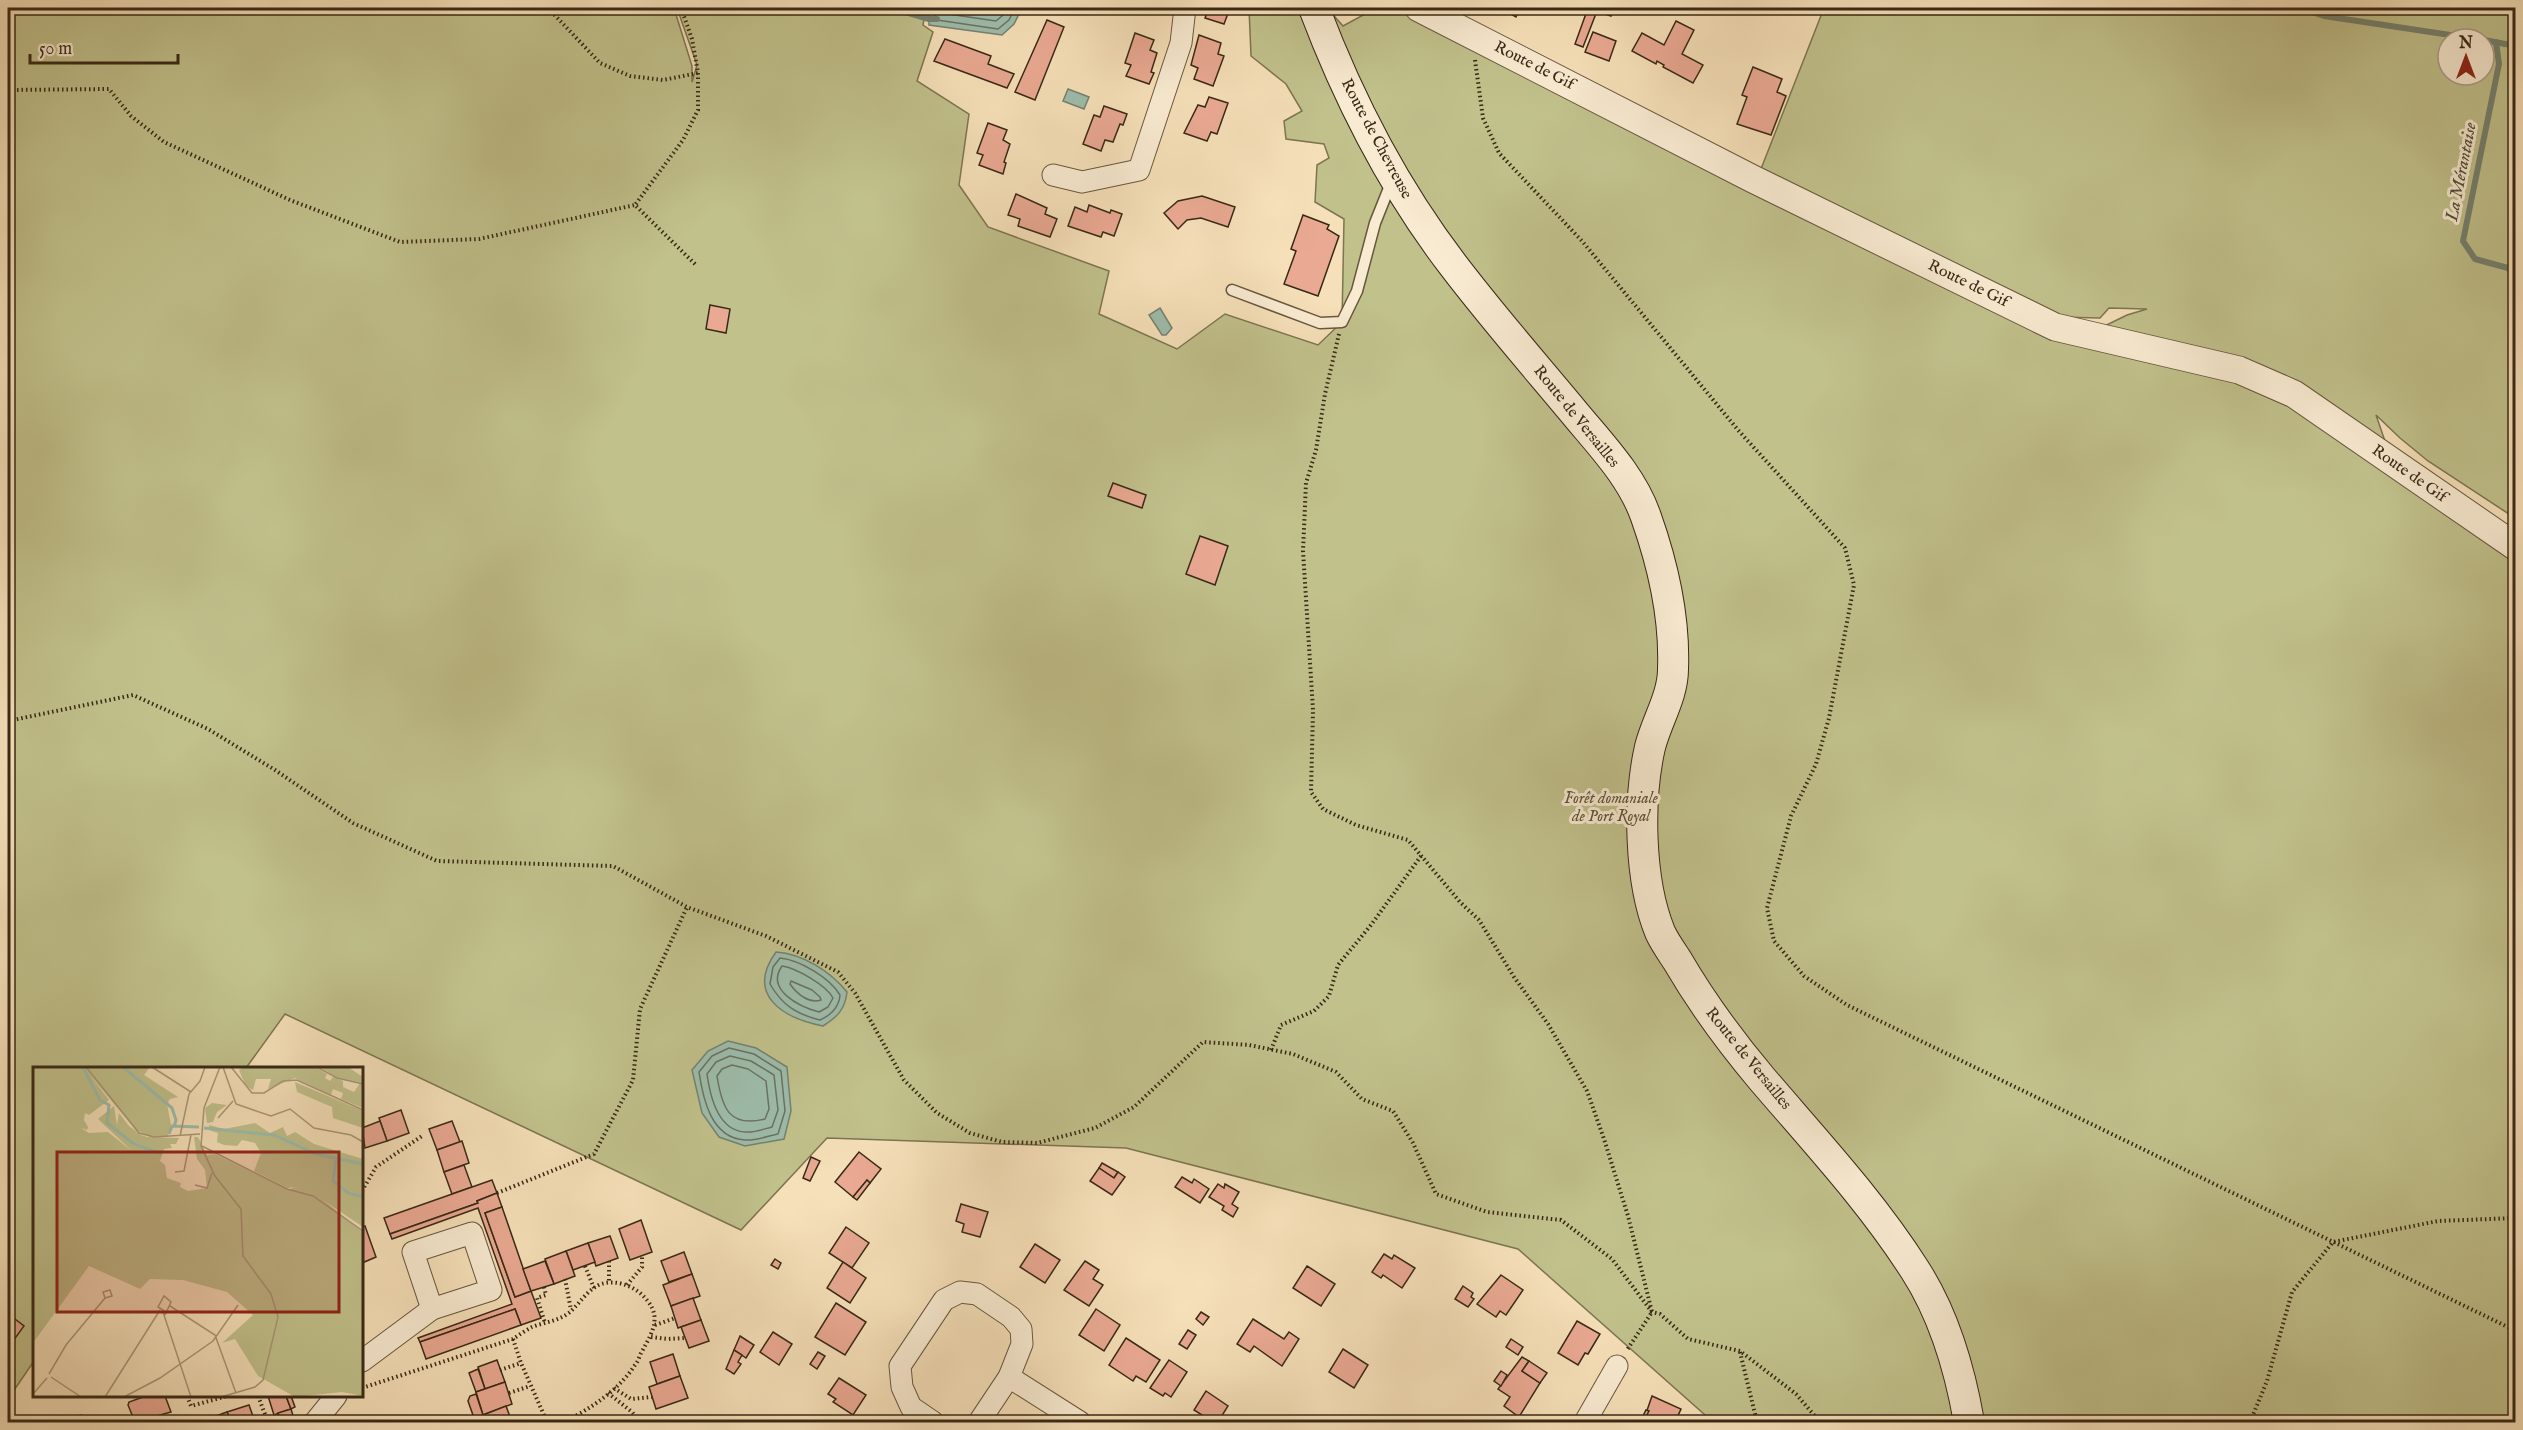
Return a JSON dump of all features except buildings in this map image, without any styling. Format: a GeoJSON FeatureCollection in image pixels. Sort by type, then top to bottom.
{"type":"FeatureCollection","features":[{"type":"Feature","properties":{"kind":"main road","name":"Route de Chevreuse"},"geometry":{"type":"LineString","coordinates":[[1314,8],[1349,90],[1394,176],[1451,263]]}},
{"type":"Feature","properties":{"kind":"main road","name":"Route de Versailles"},"geometry":{"type":"LineString","coordinates":[[1451,263],[1616,463],[1644,511],[1659,557],[1671,614],[1674,672],[1666,703],[1651,742],[1647,763],[1644,783],[1644,834],[1647,888],[1660,932],[1722,1031],[1862,1196],[1917,1272],[1944,1328],[1963,1391],[1969,1422]]}},
{"type":"Feature","properties":{"kind":"street"},"geometry":{"type":"LineString","coordinates":[[1053,175],[1082,182],[1139,170],[1181,43],[1185,8]]}},
{"type":"Feature","properties":{"kind":"street","name":"Route de Gif"},"geometry":{"type":"LineString","coordinates":[[1419,8],[1753,179],[2055,327],[2239,370],[2294,394],[2516,547]]}},
{"type":"Feature","properties":{"kind":"street"},"geometry":{"type":"LineString","coordinates":[[926,1421],[910,1407],[902,1387],[900,1366],[944,1300],[960,1292],[977,1294],[1011,1317],[1021,1329],[1022,1344],[1009,1377],[979,1422]]}},
{"type":"Feature","properties":{"kind":"street"},"geometry":{"type":"LineString","coordinates":[[363,1360],[432,1309]]}},
{"type":"Feature","properties":{"kind":"street"},"geometry":{"type":"LineString","coordinates":[[1585,1422],[1617,1366]]}},
{"type":"Feature","properties":{"kind":"street"},"geometry":{"type":"LineString","coordinates":[[1009,1377],[1080,1422]]}},
{"type":"Feature","properties":{"kind":"street"},"geometry":{"type":"LineString","coordinates":[[315,1422],[334,1397]]}},
{"type":"Feature","properties":{"kind":"lane"},"geometry":{"type":"LineString","coordinates":[[1232,290],[1320,323],[1342,322],[1357,291],[1375,223],[1394,176]]}},
{"type":"Feature","properties":{"kind":"path"},"geometry":{"type":"LineString","coordinates":[[548,8],[600,63],[620,72],[630,76],[663,80],[698,73]]}},
{"type":"Feature","properties":{"kind":"path"},"geometry":{"type":"LineString","coordinates":[[8,90],[109,89],[131,116],[164,142],[290,200],[400,242],[480,239],[634,205],[683,140],[698,110],[698,73],[692,39],[681,8]]}},
{"type":"Feature","properties":{"kind":"path"},"geometry":{"type":"LineString","coordinates":[[1471,33],[1483,118],[1499,153],[1582,241],[1738,430],[1845,548],[1854,585],[1829,718],[1816,764],[1791,816],[1767,908],[1774,941],[1804,976],[1847,1005],[2516,1330]]}},
{"type":"Feature","properties":{"kind":"path"},"geometry":{"type":"LineString","coordinates":[[634,205],[696,265]]}},
{"type":"Feature","properties":{"kind":"path"},"geometry":{"type":"LineString","coordinates":[[1342,322],[1325,394],[1316,450],[1306,483],[1303,551],[1313,710],[1311,792],[1323,809],[1356,825],[1408,840],[1460,902],[1479,920],[1514,977],[1548,1024],[1587,1091],[1628,1216],[1653,1311],[1617,1366]]}},
{"type":"Feature","properties":{"kind":"path"},"geometry":{"type":"LineString","coordinates":[[8,721],[133,695],[208,729],[353,822],[437,861],[613,866],[687,907],[766,936],[838,972],[855,993],[904,1080],[937,1113],[970,1133],[1002,1142],[1037,1143],[1095,1128],[1134,1107],[1203,1042],[1249,1045],[1293,1054],[1336,1072],[1362,1099],[1393,1111],[1413,1143],[1436,1194],[1488,1212],[1562,1220],[1612,1258],[1653,1311],[1660,1314],[1688,1338],[1740,1351],[1796,1394],[1820,1422]]}},
{"type":"Feature","properties":{"kind":"path"},"geometry":{"type":"LineString","coordinates":[[1271,1050],[1281,1025],[1314,1011],[1329,996],[1338,965],[1371,925],[1421,856]]}},
{"type":"Feature","properties":{"kind":"path"},"geometry":{"type":"LineString","coordinates":[[497,1193],[594,1154],[633,1080],[640,1009],[687,907]]}},
{"type":"Feature","properties":{"kind":"path"},"geometry":{"type":"LineString","coordinates":[[363,1189],[376,1167],[422,1136]]}},
{"type":"Feature","properties":{"kind":"path"},"geometry":{"type":"LineString","coordinates":[[2250,1422],[2267,1381],[2292,1292],[2333,1242],[2438,1221],[2516,1218]]}},
{"type":"Feature","properties":{"kind":"path"},"geometry":{"type":"LineString","coordinates":[[627,1285],[642,1267],[642,1256]]}},
{"type":"Feature","properties":{"kind":"path"},"geometry":{"type":"LineString","coordinates":[[609,1261],[609,1283]]}},
{"type":"Feature","properties":{"kind":"path"},"geometry":{"type":"LineString","coordinates":[[585,1266],[594,1288]]}},
{"type":"Feature","properties":{"kind":"path"},"geometry":{"type":"LineString","coordinates":[[566,1279],[571,1311]]}},
{"type":"Feature","properties":{"kind":"path"},"geometry":{"type":"LineString","coordinates":[[363,1388],[513,1340],[531,1328],[561,1318],[594,1288],[609,1283],[627,1285],[644,1296],[652,1308],[655,1325],[651,1337],[636,1365],[614,1388],[587,1411],[564,1422]]}},
{"type":"Feature","properties":{"kind":"path"},"geometry":{"type":"LineString","coordinates":[[544,1287],[546,1295],[537,1298],[545,1323]]}},
{"type":"Feature","properties":{"kind":"path"},"geometry":{"type":"LineString","coordinates":[[655,1325],[675,1318]]}},
{"type":"Feature","properties":{"kind":"path"},"geometry":{"type":"LineString","coordinates":[[651,1337],[685,1338]]}},
{"type":"Feature","properties":{"kind":"path"},"geometry":{"type":"LineString","coordinates":[[513,1340],[530,1386],[547,1422]]}},
{"type":"Feature","properties":{"kind":"path"},"geometry":{"type":"LineString","coordinates":[[1740,1351],[1757,1422]]}},
{"type":"Feature","properties":{"kind":"path"},"geometry":{"type":"LineString","coordinates":[[500,1370],[521,1363]]}},
{"type":"Feature","properties":{"kind":"path"},"geometry":{"type":"LineString","coordinates":[[509,1394],[530,1386]]}},
{"type":"Feature","properties":{"kind":"path"},"geometry":{"type":"LineString","coordinates":[[614,1388],[631,1399],[652,1397]]}},
{"type":"Feature","properties":{"kind":"path"},"geometry":{"type":"LineString","coordinates":[[608,1393],[632,1412],[640,1422]]}},
{"type":"Feature","properties":{"kind":"path"},"geometry":{"type":"LineString","coordinates":[[188,1397],[191,1406],[220,1397]]}},
{"type":"Feature","properties":{"kind":"path"},"geometry":{"type":"LineString","coordinates":[[259,1397],[268,1422]]}},
{"type":"Feature","properties":{"kind":"green space","name":"Forêt domaniale de Port Royal"},"geometry":{"type":"Polygon","coordinates":[[[8,8],[674,8],[692,66],[692,82],[697,65],[677,8],[926,8],[923,25],[933,32],[917,81],[969,114],[959,185],[988,227],[1109,271],[1099,314],[1177,349],[1225,314],[1318,345],[1342,322],[1344,219],[1315,202],[1317,165],[1329,158],[1324,144],[1286,139],[1284,121],[1302,111],[1286,84],[1251,56],[1249,8],[1327,8],[1343,26],[1376,8],[1414,12],[2072,342],[2127,315],[2147,309],[2109,308],[2100,318],[2057,317],[1761,169],[1824,8],[2515,8],[2515,518],[2428,461],[2376,415],[2388,450],[2416,488],[2515,563],[2515,1422],[1713,1422],[1518,1249],[1126,1148],[827,1138],[741,1230],[285,1014],[247,1067],[33,1067],[33,1362],[8,1399],[8,8]]]}},
{"type":"Feature","properties":{"kind":"water"},"geometry":{"type":"Polygon","coordinates":[[[934,8],[1022,8],[1014,24],[1002,35],[929,25],[929,13],[934,8]]]}},
{"type":"Feature","properties":{"kind":"water"},"geometry":{"type":"Polygon","coordinates":[[[1068,89],[1089,97],[1084,109],[1063,101],[1068,89]]]}},
{"type":"Feature","properties":{"kind":"water"},"geometry":{"type":"Polygon","coordinates":[[[1160,308],[1172,328],[1166,335],[1162,335],[1149,315],[1160,308]]]}},
{"type":"Feature","properties":{"kind":"water"},"geometry":{"type":"Polygon","coordinates":[[[776,952],[806,960],[840,984],[847,992],[844,1004],[836,1016],[823,1026],[794,1017],[773,1002],[767,992],[765,981],[767,967],[776,952]]]}},
{"type":"Feature","properties":{"kind":"water"},"geometry":{"type":"Polygon","coordinates":[[[728,1041],[756,1048],[787,1067],[791,1111],[784,1139],[745,1146],[719,1137],[702,1113],[692,1070],[708,1051],[728,1041]]]}},
{"type":"Feature","properties":{"kind":"waterway","name":"La Mérantaise"},"geometry":{"type":"LineString","coordinates":[[892,8],[929,19],[937,19]]}},
{"type":"Feature","properties":{"kind":"waterway","name":"La Mérantaise"},"geometry":{"type":"LineString","coordinates":[[2300,8],[2324,16],[2436,33]]}},
{"type":"Feature","properties":{"kind":"waterway","name":"La Mérantaise"},"geometry":{"type":"LineString","coordinates":[[2496,42],[2516,46]]}},
{"type":"Feature","properties":{"kind":"waterway","name":"La Mérantaise"},"geometry":{"type":"LineString","coordinates":[[2496,42],[2499,64],[2496,79]]}},
{"type":"Feature","properties":{"kind":"waterway","name":"La Mérantaise"},"geometry":{"type":"LineString","coordinates":[[2494,87],[2463,241],[2475,259],[2508,268],[2516,278]]}}]}
